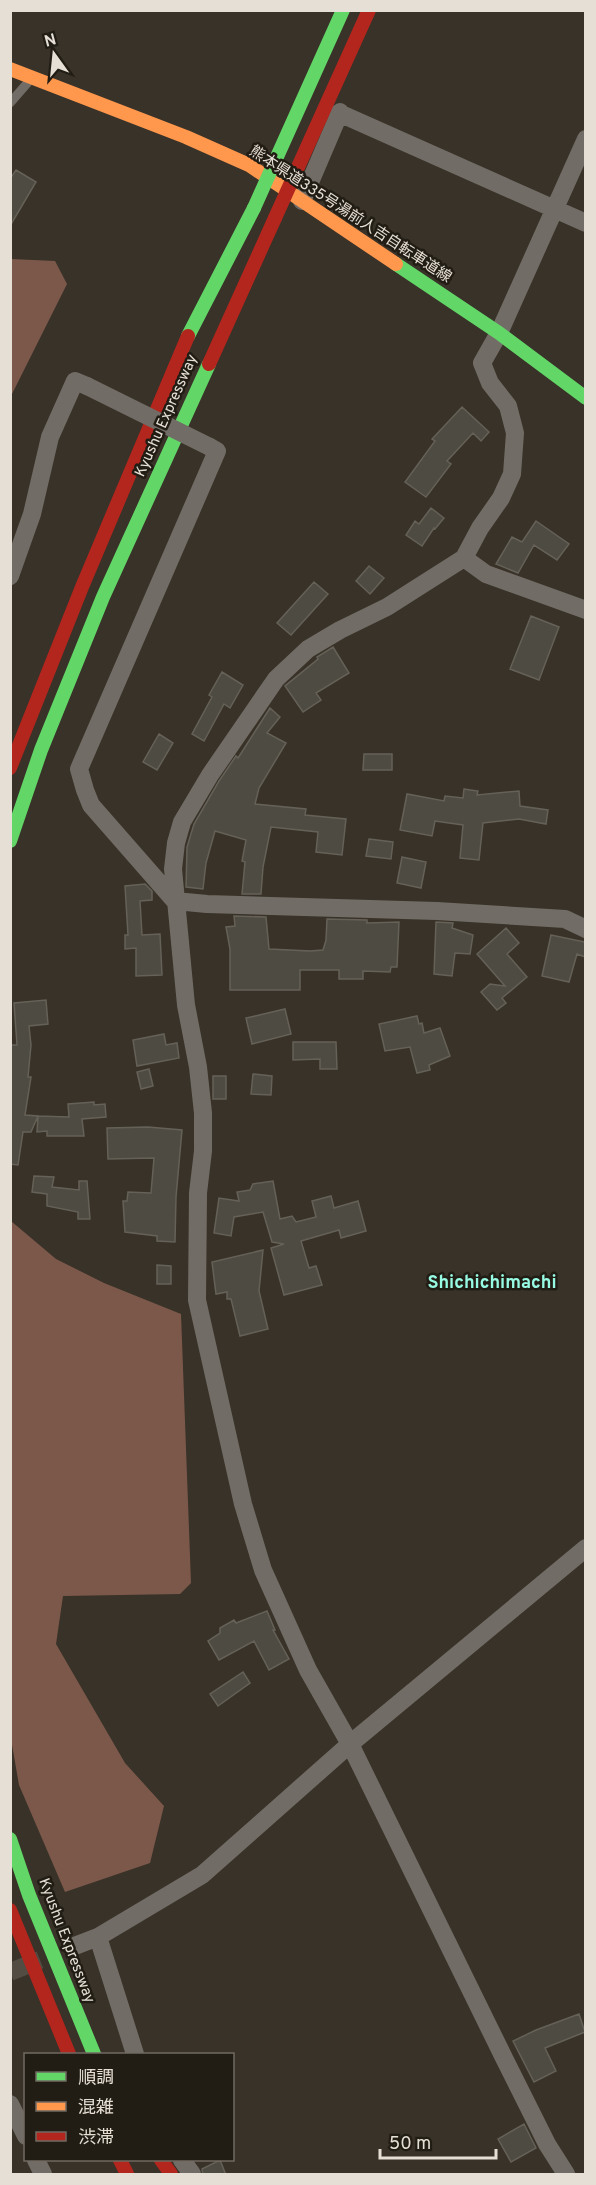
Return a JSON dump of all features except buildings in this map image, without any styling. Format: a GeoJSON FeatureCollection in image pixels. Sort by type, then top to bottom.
{"type":"FeatureCollection","features":[{"type":"Feature","properties":{"kind":"main road","name":"Kyushu Expressway"},"geometry":{"type":"LineString","coordinates":[[10,768],[82,587],[185,342],[254,208],[343,10]]}},
{"type":"Feature","properties":{"kind":"main road","name":"Kyushu Expressway"},"geometry":{"type":"LineString","coordinates":[[10,841],[41,750],[103,597],[369,10]]}},
{"type":"Feature","properties":{"kind":"main road","name":"熊本県道335号湯前人吉自転車道線"},"geometry":{"type":"LineString","coordinates":[[10,69],[186,136],[249,165],[499,333],[585,398]]}},
{"type":"Feature","properties":{"kind":"main road","name":"Kyushu Expressway"},"geometry":{"type":"LineString","coordinates":[[10,1839],[29,1895],[83,2030],[95,2053]]}},
{"type":"Feature","properties":{"kind":"main road"},"geometry":{"type":"LineString","coordinates":[[10,1910],[68,2053]]}},
{"type":"Feature","properties":{"kind":"main road"},"geometry":{"type":"LineString","coordinates":[[120,2161],[127,2175]]}},
{"type":"Feature","properties":{"kind":"main road"},"geometry":{"type":"LineString","coordinates":[[152,2162],[171,2175]]}},
{"type":"Feature","properties":{"kind":"street"},"geometry":{"type":"LineString","coordinates":[[302,201],[385,10]]}},
{"type":"Feature","properties":{"kind":"street"},"geometry":{"type":"LineString","coordinates":[[339,112],[585,223]]}},
{"type":"Feature","properties":{"kind":"street"},"geometry":{"type":"LineString","coordinates":[[566,2175],[547,2144],[350,1744],[308,1670],[263,1570],[236,1472],[197,1300],[198,1192],[203,1151],[203,1113],[198,1067],[186,1005],[173,869],[176,843],[182,822],[210,775],[276,679],[308,650],[340,630],[387,607],[464,558],[480,528],[501,498],[512,474],[515,433],[508,406],[490,383],[482,363],[499,333],[585,139]]}},
{"type":"Feature","properties":{"kind":"street"},"geometry":{"type":"LineString","coordinates":[[10,576],[32,514],[50,437],[75,381],[217,451],[79,769],[92,805],[175,901],[437,911],[565,920],[585,929]]}},
{"type":"Feature","properties":{"kind":"street"},"geometry":{"type":"LineString","coordinates":[[464,558],[486,574],[585,610]]}},
{"type":"Feature","properties":{"kind":"street"},"geometry":{"type":"LineString","coordinates":[[72,1947],[98,1937],[202,1875],[350,1744],[585,1548]]}},
{"type":"Feature","properties":{"kind":"street"},"geometry":{"type":"LineString","coordinates":[[98,1937],[134,2053]]}},
{"type":"Feature","properties":{"kind":"street"},"geometry":{"type":"LineString","coordinates":[[10,2104],[24,2132]]}},
{"type":"Feature","properties":{"kind":"street"},"geometry":{"type":"LineString","coordinates":[[36,2161],[43,2175]]}},
{"type":"Feature","properties":{"kind":"street"},"geometry":{"type":"LineString","coordinates":[[183,2161],[192,2175]]}},
{"type":"Feature","properties":{"kind":"lane"},"geometry":{"type":"LineString","coordinates":[[10,103],[32,77]]}},
{"type":"Feature","properties":{"kind":"shaded area"},"geometry":{"type":"Polygon","coordinates":[[[11,259],[55,261],[67,284],[11,396],[11,259]]]}},
{"type":"Feature","properties":{"kind":"shaded area"},"geometry":{"type":"Polygon","coordinates":[[[11,1221],[56,1259],[104,1283],[181,1314],[191,1583],[180,1594],[63,1596],[56,1644],[125,1763],[164,1806],[150,1863],[65,1892],[19,1785],[11,1739],[11,1221]]]}},
{"type":"Feature","properties":{"kind":"tunnel"},"geometry":{"type":"LineString","coordinates":[[10,1972],[40,1960]]}},
{"type":"Feature","properties":{"kind":"traffic: fast"},"geometry":{"type":"LineString","coordinates":[[254,208],[343,10]]}},
{"type":"Feature","properties":{"kind":"traffic: fast"},"geometry":{"type":"LineString","coordinates":[[188,336],[254,208]]}},
{"type":"Feature","properties":{"kind":"traffic: fast"},"geometry":{"type":"LineString","coordinates":[[396,264],[499,333],[586,398]]}},
{"type":"Feature","properties":{"kind":"traffic: fast"},"geometry":{"type":"LineString","coordinates":[[10,841],[41,750],[103,597],[209,364]]}},
{"type":"Feature","properties":{"kind":"traffic: fast"},"geometry":{"type":"LineString","coordinates":[[10,1839],[29,1895],[94,2053]]}},
{"type":"Feature","properties":{"kind":"traffic: slow"},"geometry":{"type":"LineString","coordinates":[[10,69],[186,137],[249,165],[396,264]]}},
{"type":"Feature","properties":{"kind":"traffic: jam"},"geometry":{"type":"LineString","coordinates":[[275,218],[369,10]]}},
{"type":"Feature","properties":{"kind":"traffic: jam"},"geometry":{"type":"LineString","coordinates":[[209,364],[275,218]]}},
{"type":"Feature","properties":{"kind":"traffic: jam"},"geometry":{"type":"LineString","coordinates":[[10,768],[82,587],[188,336]]}},
{"type":"Feature","properties":{"kind":"traffic: jam"},"geometry":{"type":"LineString","coordinates":[[10,1910],[69,2053]]}},
{"type":"Feature","properties":{"kind":"traffic: jam"},"geometry":{"type":"LineString","coordinates":[[120,2161],[127,2174]]}},
{"type":"Feature","properties":{"kind":"traffic: jam"},"geometry":{"type":"LineString","coordinates":[[162,2161],[171,2174]]}},
{"type":"Feature","properties":{"kind":"district","name":"Shichichimachi"},"geometry":{"type":"Point","coordinates":[492,1283]}}]}
